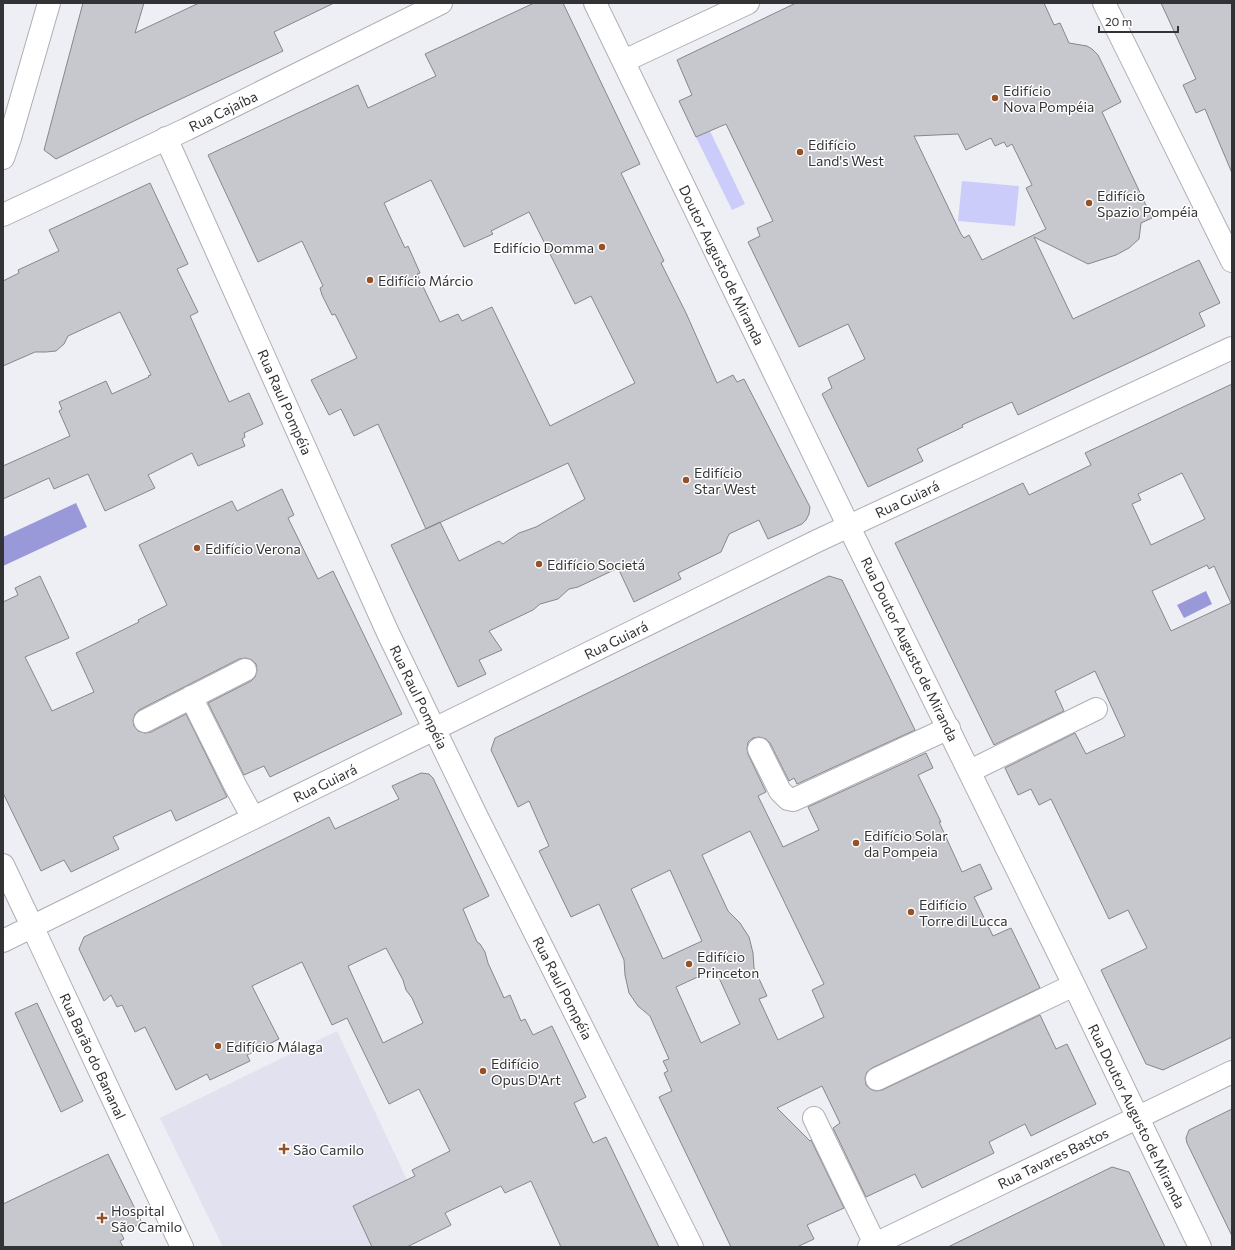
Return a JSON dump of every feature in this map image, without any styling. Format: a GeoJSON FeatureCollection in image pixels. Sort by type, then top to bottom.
{"type":"FeatureCollection","features":[{"type":"Feature","properties":{"kind":"street"},"geometry":{"type":"LineString","coordinates":[[3,158],[49,3]]}},
{"type":"Feature","properties":{"kind":"street","name":"Rua Cajaíba"},"geometry":{"type":"LineString","coordinates":[[3,215],[166,138],[441,3]]}},
{"type":"Feature","properties":{"kind":"street","name":"Doutor Augusto de Miranda"},"geometry":{"type":"LineString","coordinates":[[595,3],[849,527]]}},
{"type":"Feature","properties":{"kind":"street"},"geometry":{"type":"LineString","coordinates":[[624,61],[748,3]]}},
{"type":"Feature","properties":{"kind":"street"},"geometry":{"type":"LineString","coordinates":[[1104,3],[1232,261]]}},
{"type":"Feature","properties":{"kind":"street","name":"Rua Raul Pompéia"},"geometry":{"type":"LineString","coordinates":[[166,138],[388,633],[475,813],[692,1247]]}},
{"type":"Feature","properties":{"kind":"street","name":"Rua Guiará"},"geometry":{"type":"LineString","coordinates":[[3,941],[817,541],[1232,348]]}},
{"type":"Feature","properties":{"kind":"street","name":"Rua Doutor Augusto de Miranda"},"geometry":{"type":"LineString","coordinates":[[849,527],[949,728],[1200,1247]]}},
{"type":"Feature","properties":{"kind":"street"},"geometry":{"type":"LineString","coordinates":[[145,720],[245,670]]}},
{"type":"Feature","properties":{"kind":"street"},"geometry":{"type":"LineString","coordinates":[[191,698],[253,818]]}},
{"type":"Feature","properties":{"kind":"street"},"geometry":{"type":"LineString","coordinates":[[970,772],[1096,709]]}},
{"type":"Feature","properties":{"kind":"street"},"geometry":{"type":"LineString","coordinates":[[759,749],[780,791],[788,799],[793,800],[949,728]]}},
{"type":"Feature","properties":{"kind":"street","name":"Rua Barão do Bananal"},"geometry":{"type":"LineString","coordinates":[[3,865],[182,1247]]}},
{"type":"Feature","properties":{"kind":"street"},"geometry":{"type":"LineString","coordinates":[[877,1079],[1074,985]]}},
{"type":"Feature","properties":{"kind":"street","name":"Rua Tavares Bastos"},"geometry":{"type":"LineString","coordinates":[[814,1118],[872,1246],[1232,1072]]}},
{"type":"Feature","properties":{"kind":"shaded area"},"geometry":{"type":"Polygon","coordinates":[[[710,131],[745,204],[732,210],[696,137],[710,131]]]}},
{"type":"Feature","properties":{"kind":"shaded area"},"geometry":{"type":"Polygon","coordinates":[[[962,181],[1019,186],[1015,226],[958,221],[962,181]]]}},
{"type":"Feature","properties":{"kind":"shaded area"},"geometry":{"type":"Polygon","coordinates":[[[76,503],[87,527],[3,566],[3,537],[76,503]]]}},
{"type":"Feature","properties":{"kind":"shaded area"},"geometry":{"type":"Polygon","coordinates":[[[1206,591],[1212,604],[1184,618],[1177,605],[1206,591]]]}},
{"type":"Feature","properties":{"kind":"shaded area","name":"São Camilo"},"geometry":{"type":"Polygon","coordinates":[[[337,1031],[407,1180],[353,1206],[372,1247],[223,1247],[160,1118],[337,1031]]]}},
{"type":"Feature","properties":{"kind":"building"},"geometry":{"type":"Polygon","coordinates":[[[83,3],[144,3],[135,33],[199,3],[334,3],[274,32],[283,51],[56,159],[44,150],[83,3]]]}},
{"type":"Feature","properties":{"kind":"building"},"geometry":{"type":"Polygon","coordinates":[[[534,3],[563,3],[640,164],[621,173],[664,261],[661,263],[686,313],[717,383],[733,375],[737,382],[744,379],[810,507],[809,514],[802,524],[768,539],[759,520],[729,534],[721,552],[678,573],[681,579],[634,602],[618,568],[578,587],[569,589],[558,599],[540,604],[533,610],[489,631],[502,650],[479,660],[486,674],[458,687],[391,545],[426,529],[378,424],[354,436],[341,409],[329,415],[311,380],[357,358],[335,314],[332,315],[322,295],[320,288],[323,286],[302,241],[258,262],[208,155],[358,85],[368,108],[436,76],[425,54],[534,3]],[[431,180],[384,203],[405,248],[408,246],[420,273],[417,274],[440,322],[458,314],[462,321],[492,307],[550,426],[635,383],[591,296],[575,304],[529,212],[491,231],[493,234],[464,247],[431,180]],[[568,463],[440,522],[459,561],[499,541],[503,544],[519,533],[536,527],[585,499],[568,463]]]}},
{"type":"Feature","properties":{"kind":"building"},"geometry":{"type":"Polygon","coordinates":[[[796,3],[1044,3],[1054,25],[1060,23],[1069,43],[1087,46],[1098,55],[1121,102],[1102,112],[1152,218],[1141,223],[1139,239],[1129,248],[1116,255],[1088,264],[1034,237],[1073,319],[1199,260],[1220,303],[1199,313],[1205,326],[1018,415],[1012,402],[962,425],[963,427],[917,449],[923,461],[868,487],[822,394],[832,388],[828,378],[865,359],[848,324],[799,347],[748,242],[760,236],[757,228],[773,221],[726,124],[696,137],[679,101],[692,95],[677,60],[796,3]],[[958,134],[914,136],[961,234],[964,238],[969,235],[982,260],[1046,229],[1026,188],[1032,185],[1012,144],[1007,147],[1004,142],[995,146],[991,138],[966,150],[958,134]]]}},
{"type":"Feature","properties":{"kind":"building"},"geometry":{"type":"Polygon","coordinates":[[[1161,3],[1232,3],[1232,173],[1205,109],[1196,113],[1183,85],[1196,79],[1161,3]]]}},
{"type":"Feature","properties":{"kind":"building"},"geometry":{"type":"Polygon","coordinates":[[[150,183],[188,264],[177,269],[198,312],[190,316],[229,402],[249,393],[263,424],[244,433],[245,437],[242,439],[245,446],[198,466],[192,453],[148,475],[155,488],[105,511],[88,474],[54,489],[49,478],[3,499],[3,466],[70,436],[59,411],[62,409],[59,402],[106,381],[112,394],[151,375],[120,312],[68,336],[64,344],[56,351],[35,352],[3,366],[3,281],[19,273],[18,270],[59,251],[49,230],[150,183]]]}},
{"type":"Feature","properties":{"kind":"building"},"geometry":{"type":"Polygon","coordinates":[[[1232,384],[1232,1037],[1163,1070],[1146,1064],[1101,970],[1147,948],[1128,910],[1109,919],[1051,799],[1039,805],[1031,789],[1018,795],[1005,768],[1075,733],[1086,754],[1125,736],[1095,671],[1055,691],[1064,711],[994,745],[895,543],[1023,483],[1029,495],[1091,465],[1085,453],[1232,384]],[[1182,473],[1138,494],[1141,500],[1132,504],[1151,545],[1205,519],[1182,473]],[[1207,565],[1152,591],[1171,631],[1231,603],[1214,566],[1209,569],[1207,565]]]}},
{"type":"Feature","properties":{"kind":"building"},"geometry":{"type":"Polygon","coordinates":[[[282,489],[294,515],[288,518],[318,579],[333,571],[402,714],[270,777],[264,766],[244,775],[208,703],[251,681],[255,677],[257,670],[256,664],[252,660],[246,658],[239,659],[139,710],[135,714],[133,720],[134,726],[138,731],[145,733],[151,732],[186,714],[227,797],[176,821],[171,810],[113,837],[119,849],[71,872],[64,860],[41,871],[3,793],[3,602],[18,595],[15,588],[40,576],[69,638],[25,657],[52,711],[94,692],[76,653],[139,622],[138,620],[167,605],[139,545],[232,501],[237,511],[282,489]]]}},
{"type":"Feature","properties":{"kind":"building"},"geometry":{"type":"Polygon","coordinates":[[[829,576],[842,580],[915,730],[797,784],[794,778],[789,781],[770,743],[766,739],[759,737],[753,738],[748,742],[748,754],[766,792],[758,796],[783,847],[819,830],[808,807],[926,753],[933,768],[918,775],[941,822],[939,822],[962,872],[980,864],[992,889],[974,897],[993,936],[1011,928],[1040,988],[872,1068],[867,1072],[865,1078],[866,1085],[870,1089],[876,1091],[882,1090],[1040,1015],[1056,1049],[1067,1044],[1096,1104],[1031,1136],[1025,1124],[989,1142],[994,1153],[922,1188],[915,1174],[866,1197],[833,1128],[840,1123],[822,1086],[777,1108],[810,1141],[811,1140],[844,1208],[807,1225],[814,1239],[797,1247],[731,1247],[659,1097],[672,1091],[664,1073],[668,1071],[663,1061],[669,1059],[650,1016],[638,1006],[629,993],[625,975],[624,960],[599,904],[571,917],[539,851],[549,846],[529,801],[518,807],[491,750],[495,738],[829,576]],[[750,831],[702,855],[728,911],[740,923],[749,937],[753,953],[754,968],[767,996],[759,999],[778,1040],[824,1017],[812,990],[824,984],[750,831]],[[670,870],[631,889],[663,959],[702,941],[670,870]],[[715,969],[676,987],[701,1043],[740,1024],[715,969]]]}},
{"type":"Feature","properties":{"kind":"building"},"geometry":{"type":"Polygon","coordinates":[[[421,773],[429,774],[433,778],[489,896],[463,909],[477,942],[485,952],[488,963],[504,998],[510,995],[521,1021],[525,1019],[533,1035],[552,1026],[586,1097],[574,1103],[593,1143],[606,1137],[659,1247],[561,1247],[531,1181],[505,1193],[501,1186],[445,1213],[451,1225],[407,1247],[372,1247],[353,1206],[415,1176],[412,1170],[450,1151],[419,1089],[389,1104],[347,1018],[332,1025],[302,962],[252,986],[279,1039],[247,1055],[250,1061],[210,1080],[207,1074],[176,1090],[145,1027],[135,1032],[122,1005],[117,1007],[111,995],[104,1001],[79,949],[84,937],[329,817],[335,829],[399,799],[392,786],[421,773]],[[386,948],[348,966],[383,1043],[423,1023],[412,998],[406,990],[403,980],[386,948]]]}},
{"type":"Feature","properties":{"kind":"building"},"geometry":{"type":"Polygon","coordinates":[[[37,1003],[83,1101],[61,1112],[15,1013],[37,1003]]]}},
{"type":"Feature","properties":{"kind":"building"},"geometry":{"type":"Polygon","coordinates":[[[1232,1109],[1232,1236],[1187,1143],[1186,1138],[1189,1130],[1232,1109]]]}},
{"type":"Feature","properties":{"kind":"building"},"geometry":{"type":"Polygon","coordinates":[[[108,1154],[142,1223],[121,1233],[124,1239],[120,1241],[123,1247],[3,1247],[3,1204],[108,1154]]]}},
{"type":"Feature","properties":{"kind":"building"},"geometry":{"type":"Polygon","coordinates":[[[1112,1167],[1129,1172],[1165,1247],[948,1247],[1112,1167]]]}},
{"type":"Feature","properties":{"kind":"place","name":"Edifício Nova Pompéia"},"geometry":{"type":"Point","coordinates":[995,98]}},
{"type":"Feature","properties":{"kind":"place","name":"Edifício Land's West"},"geometry":{"type":"Point","coordinates":[800,152]}},
{"type":"Feature","properties":{"kind":"place","name":"Edifício Spazio Pompéia"},"geometry":{"type":"Point","coordinates":[1089,203]}},
{"type":"Feature","properties":{"kind":"place","name":"Edifício Domma"},"geometry":{"type":"Point","coordinates":[602,247]}},
{"type":"Feature","properties":{"kind":"place","name":"Edifício Márcio"},"geometry":{"type":"Point","coordinates":[370,280]}},
{"type":"Feature","properties":{"kind":"place","name":"Edifício Star West"},"geometry":{"type":"Point","coordinates":[686,480]}},
{"type":"Feature","properties":{"kind":"place","name":"Edifício Verona"},"geometry":{"type":"Point","coordinates":[197,548]}},
{"type":"Feature","properties":{"kind":"place","name":"Edifício Societá"},"geometry":{"type":"Point","coordinates":[539,564]}},
{"type":"Feature","properties":{"kind":"place","name":"Edifício Solar da Pompeia"},"geometry":{"type":"Point","coordinates":[856,843]}},
{"type":"Feature","properties":{"kind":"place","name":"Edifício Torre di Lucca"},"geometry":{"type":"Point","coordinates":[911,912]}},
{"type":"Feature","properties":{"kind":"place","name":"Edifício Princeton"},"geometry":{"type":"Point","coordinates":[689,964]}},
{"type":"Feature","properties":{"kind":"place","name":"Edifício Málaga"},"geometry":{"type":"Point","coordinates":[218,1046]}},
{"type":"Feature","properties":{"kind":"place","name":"Edifício Opus D'Art"},"geometry":{"type":"Point","coordinates":[483,1071]}},
{"type":"Feature","properties":{"kind":"place","name":"São Camilo"},"geometry":{"type":"Point","coordinates":[284,1149]}},
{"type":"Feature","properties":{"kind":"place","name":"Hospital São Camilo"},"geometry":{"type":"Point","coordinates":[102,1218]}}]}
